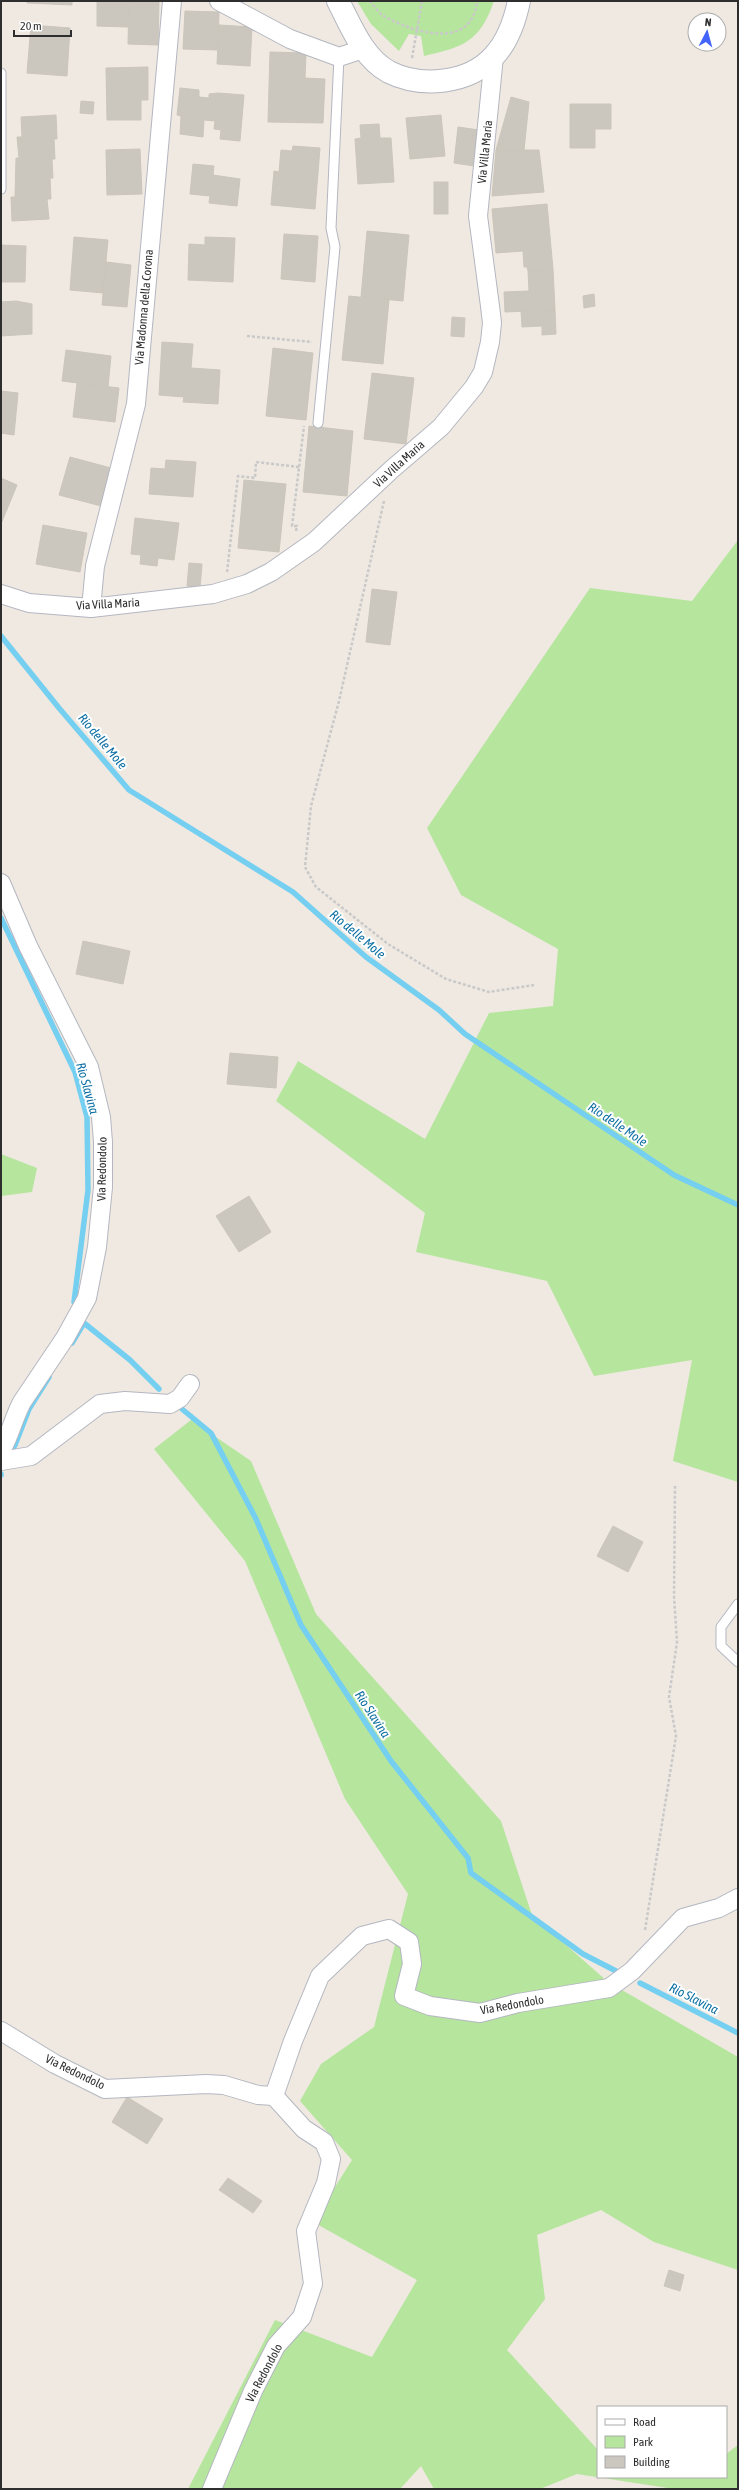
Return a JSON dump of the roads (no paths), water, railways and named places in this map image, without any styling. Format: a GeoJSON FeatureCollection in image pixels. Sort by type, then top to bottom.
{"type":"FeatureCollection","features":[{"type":"Feature","properties":{"kind":"street","name":"Via Madonna della Corona"},"geometry":{"type":"LineString","coordinates":[[91,608],[95,566],[136,404],[172,1]]}},
{"type":"Feature","properties":{"kind":"street"},"geometry":{"type":"LineString","coordinates":[[219,1],[290,39],[339,57],[363,49]]}},
{"type":"Feature","properties":{"kind":"street"},"geometry":{"type":"LineString","coordinates":[[338,1],[363,49],[388,71],[410,79],[430,82],[465,76],[494,56],[514,22],[519,1]]}},
{"type":"Feature","properties":{"kind":"street","name":"Via Villa Maria"},"geometry":{"type":"LineString","coordinates":[[1,594],[29,603],[91,608],[213,594],[259,578],[292,559],[355,505],[391,470],[441,427],[474,387],[483,372],[492,323],[478,216],[494,56]]}},
{"type":"Feature","properties":{"kind":"street","name":"Via Redondolo"},"geometry":{"type":"LineString","coordinates":[[1,883],[28,946],[89,1067],[101,1117],[103,1187],[97,1246],[87,1298],[66,1338],[22,1402],[16,1413],[10,1436],[1,1451]]}},
{"type":"Feature","properties":{"kind":"street"},"geometry":{"type":"LineString","coordinates":[[1,1462],[31,1456],[100,1404],[125,1401],[170,1404],[180,1398],[190,1384]]}},
{"type":"Feature","properties":{"kind":"street","name":"Via Redondolo"},"geometry":{"type":"LineString","coordinates":[[274,2096],[292,2041],[320,1976],[362,1936],[388,1930],[409,1942],[412,1964],[404,1996],[430,2006],[480,2013],[518,2004],[609,1988],[632,1972],[683,1918],[719,1908],[738,1898]]}},
{"type":"Feature","properties":{"kind":"street","name":"Via Redondolo"},"geometry":{"type":"LineString","coordinates":[[1,2031],[54,2064],[105,2089],[206,2084],[224,2085],[258,2095],[274,2096],[304,2129],[324,2142],[331,2159],[326,2183],[306,2231],[313,2284],[302,2316],[276,2346],[253,2391],[212,2489]]}},
{"type":"Feature","properties":{"kind":"lane"},"geometry":{"type":"LineString","coordinates":[[318,423],[335,247],[331,228],[339,57]]}},
{"type":"Feature","properties":{"kind":"lane"},"geometry":{"type":"LineString","coordinates":[[1,73],[1,189]]}},
{"type":"Feature","properties":{"kind":"lane"},"geometry":{"type":"LineString","coordinates":[[738,1604],[721,1627],[721,1646],[738,1662]]}},
{"type":"Feature","properties":{"kind":"waterway","name":"Rio delle Mole"},"geometry":{"type":"LineString","coordinates":[[1,636],[59,708],[129,790],[293,892],[366,957],[439,1010],[465,1034],[674,1175],[738,1205]]}},
{"type":"Feature","properties":{"kind":"waterway","name":"Rio Slavina"},"geometry":{"type":"LineString","coordinates":[[1,918],[75,1072],[87,1117],[88,1190],[74,1302]]}},
{"type":"Feature","properties":{"kind":"waterway","name":"Rio Slavina"},"geometry":{"type":"LineString","coordinates":[[72,1343],[84,1323],[130,1360],[159,1389]]}},
{"type":"Feature","properties":{"kind":"waterway"},"geometry":{"type":"LineString","coordinates":[[10,1453],[15,1445],[29,1409],[49,1377]]}},
{"type":"Feature","properties":{"kind":"waterway","name":"Rio Slavina"},"geometry":{"type":"LineString","coordinates":[[182,1409],[211,1433],[256,1519],[301,1625],[391,1761],[468,1858],[471,1873],[583,1954],[616,1971]]}},
{"type":"Feature","properties":{"kind":"waterway","name":"Rio Slavina"},"geometry":{"type":"LineString","coordinates":[[640,1983],[738,2033]]}}]}
